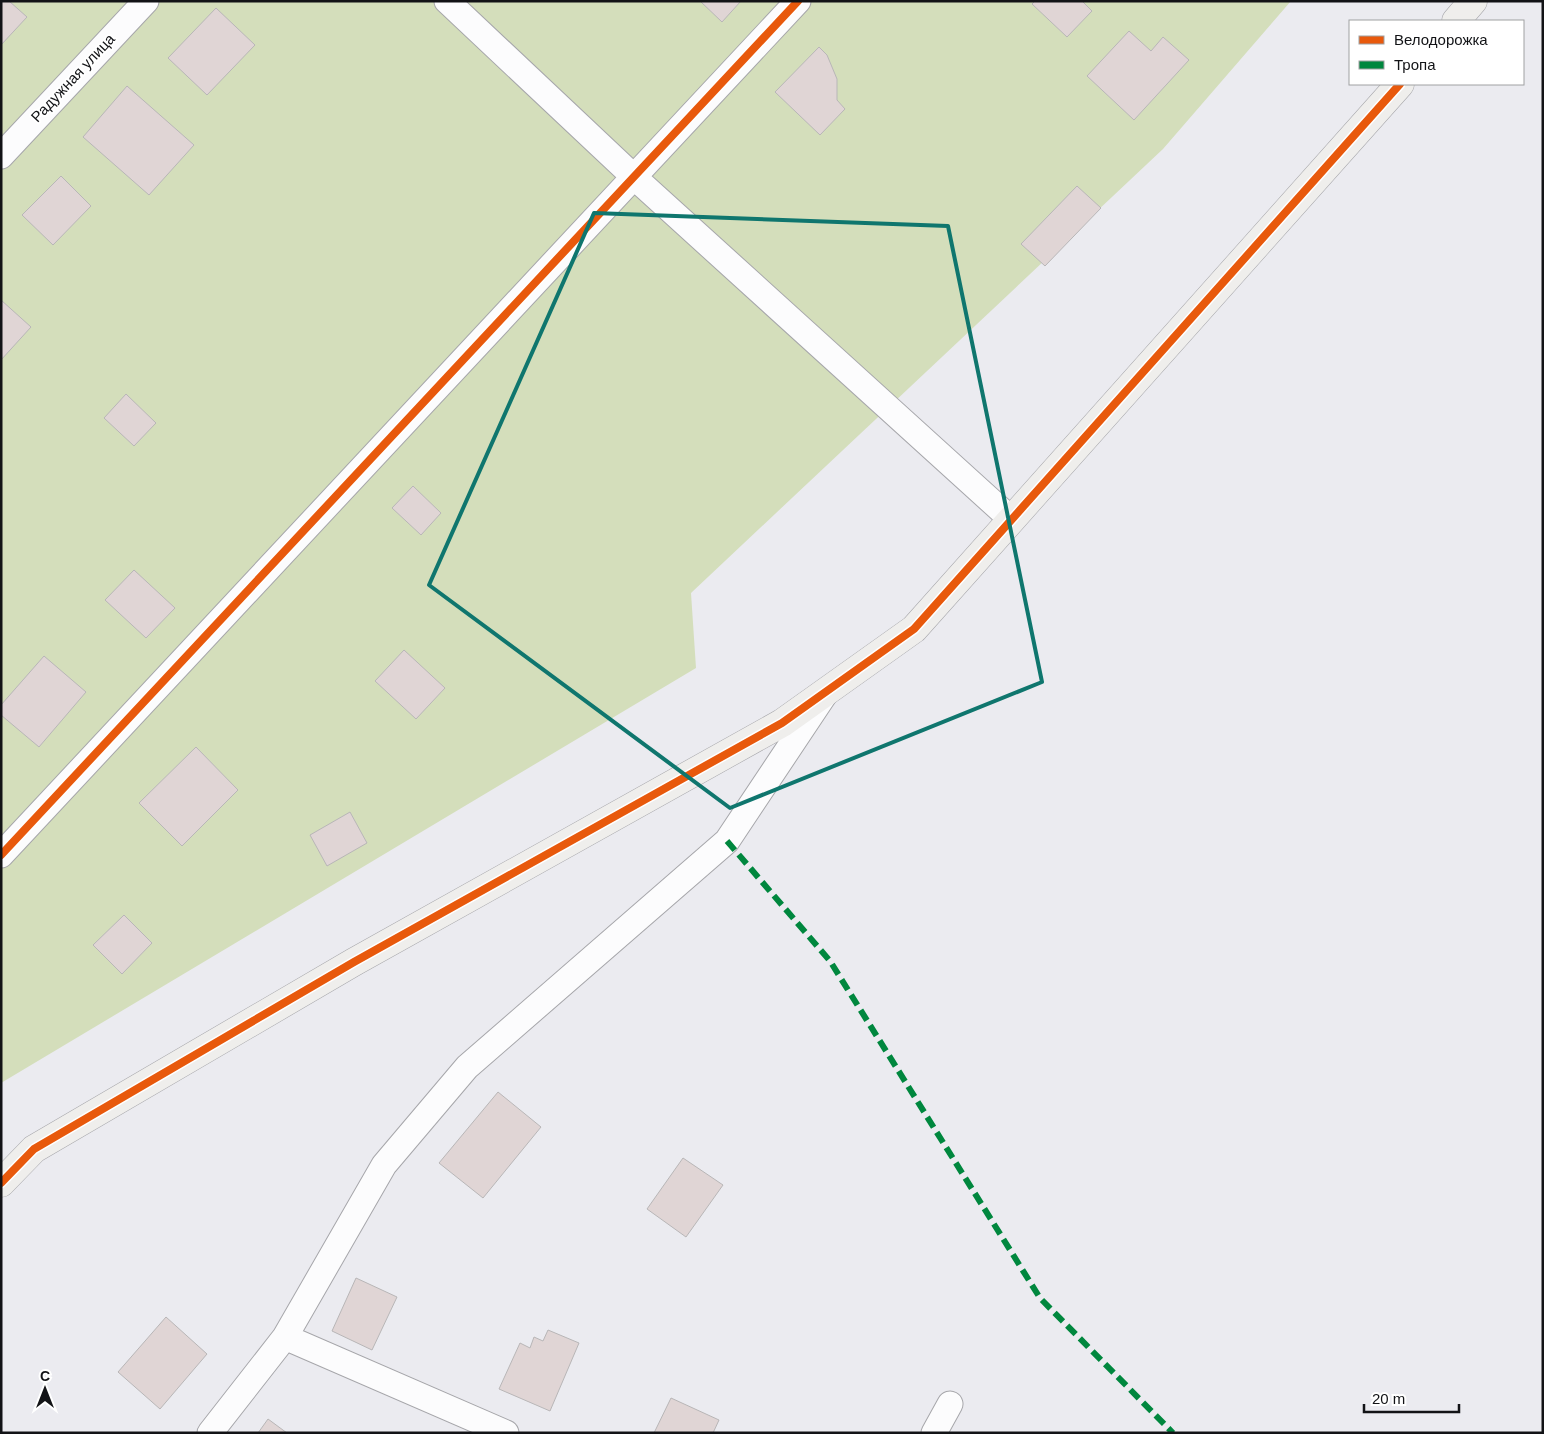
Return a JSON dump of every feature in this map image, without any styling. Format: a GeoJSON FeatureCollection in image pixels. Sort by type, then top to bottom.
{"type":"FeatureCollection","features":[{"type":"Feature","properties":{"kind":"street","name":"Радужная улица"},"geometry":{"type":"LineString","coordinates":[[1,156],[146,1]]}},
{"type":"Feature","properties":{"kind":"street"},"geometry":{"type":"LineString","coordinates":[[447,1],[634,177],[1012,520]]}},
{"type":"Feature","properties":{"kind":"street"},"geometry":{"type":"LineString","coordinates":[[1,856],[798,1]]}},
{"type":"Feature","properties":{"kind":"street"},"geometry":{"type":"LineString","coordinates":[[1457,20],[1474,1]]}},
{"type":"Feature","properties":{"kind":"street"},"geometry":{"type":"LineString","coordinates":[[1,1183],[34,1149],[354,962],[782,723],[914,629],[1399,85]]}},
{"type":"Feature","properties":{"kind":"street"},"geometry":{"type":"LineString","coordinates":[[210,1433],[286,1337],[384,1165],[467,1067],[727,841],[828,690]]}},
{"type":"Feature","properties":{"kind":"street"},"geometry":{"type":"LineString","coordinates":[[286,1337],[506,1433]]}},
{"type":"Feature","properties":{"kind":"street"},"geometry":{"type":"LineString","coordinates":[[934,1433],[950,1404]]}},
{"type":"Feature","properties":{"kind":"highlighted area"},"geometry":{"type":"Polygon","coordinates":[[[594,213],[948,226],[1042,682],[730,808],[429,585],[594,213]]]}},
{"type":"Feature","properties":{"kind":"green space"},"geometry":{"type":"Polygon","coordinates":[[[1,1],[1291,1],[1163,149],[691,593],[696,668],[1,1083],[1,1]]]}},
{"type":"Feature","properties":{"kind":"building"},"geometry":{"type":"Polygon","coordinates":[[[1,1],[9,1],[27,17],[1,45],[1,1]]]}},
{"type":"Feature","properties":{"kind":"building"},"geometry":{"type":"Polygon","coordinates":[[[700,1],[741,1],[722,22],[700,1]]]}},
{"type":"Feature","properties":{"kind":"building"},"geometry":{"type":"Polygon","coordinates":[[[1035,1],[1082,1],[1092,11],[1067,37],[1032,4],[1035,1]]]}},
{"type":"Feature","properties":{"kind":"building"},"geometry":{"type":"Polygon","coordinates":[[[216,8],[255,45],[207,95],[168,58],[216,8]]]}},
{"type":"Feature","properties":{"kind":"building"},"geometry":{"type":"Polygon","coordinates":[[[1129,31],[1151,51],[1163,37],[1189,60],[1134,120],[1087,76],[1129,31]]]}},
{"type":"Feature","properties":{"kind":"building"},"geometry":{"type":"Polygon","coordinates":[[[819,47],[827,55],[837,79],[837,100],[845,109],[820,135],[775,92],[819,47]]]}},
{"type":"Feature","properties":{"kind":"building"},"geometry":{"type":"Polygon","coordinates":[[[127,86],[194,145],[149,195],[83,137],[127,86]]]}},
{"type":"Feature","properties":{"kind":"building"},"geometry":{"type":"Polygon","coordinates":[[[61,176],[91,206],[53,245],[22,215],[61,176]]]}},
{"type":"Feature","properties":{"kind":"building"},"geometry":{"type":"Polygon","coordinates":[[[1077,186],[1101,208],[1045,266],[1021,244],[1077,186]]]}},
{"type":"Feature","properties":{"kind":"building"},"geometry":{"type":"Polygon","coordinates":[[[1,300],[31,327],[1,360],[1,300]]]}},
{"type":"Feature","properties":{"kind":"building"},"geometry":{"type":"Polygon","coordinates":[[[126,394],[156,423],[134,446],[104,418],[126,394]]]}},
{"type":"Feature","properties":{"kind":"building"},"geometry":{"type":"Polygon","coordinates":[[[413,486],[441,513],[421,535],[392,508],[413,486]]]}},
{"type":"Feature","properties":{"kind":"building"},"geometry":{"type":"Polygon","coordinates":[[[134,570],[175,608],[146,638],[105,600],[134,570]]]}},
{"type":"Feature","properties":{"kind":"building"},"geometry":{"type":"Polygon","coordinates":[[[404,650],[445,688],[416,719],[375,681],[404,650]]]}},
{"type":"Feature","properties":{"kind":"building"},"geometry":{"type":"Polygon","coordinates":[[[44,656],[86,692],[39,747],[1,715],[1,705],[44,656]]]}},
{"type":"Feature","properties":{"kind":"building"},"geometry":{"type":"Polygon","coordinates":[[[196,747],[238,790],[182,846],[139,803],[196,747]]]}},
{"type":"Feature","properties":{"kind":"building"},"geometry":{"type":"Polygon","coordinates":[[[350,812],[367,843],[327,866],[310,835],[350,812]]]}},
{"type":"Feature","properties":{"kind":"building"},"geometry":{"type":"Polygon","coordinates":[[[124,915],[152,943],[122,974],[93,945],[124,915]]]}},
{"type":"Feature","properties":{"kind":"building"},"geometry":{"type":"Polygon","coordinates":[[[498,1092],[541,1127],[483,1198],[439,1163],[498,1092]]]}},
{"type":"Feature","properties":{"kind":"building"},"geometry":{"type":"Polygon","coordinates":[[[683,1158],[723,1185],[686,1237],[647,1209],[683,1158]]]}},
{"type":"Feature","properties":{"kind":"building"},"geometry":{"type":"Polygon","coordinates":[[[356,1278],[397,1297],[372,1350],[332,1331],[356,1278]]]}},
{"type":"Feature","properties":{"kind":"building"},"geometry":{"type":"Polygon","coordinates":[[[166,1317],[207,1354],[160,1409],[118,1372],[166,1317]]]}},
{"type":"Feature","properties":{"kind":"building"},"geometry":{"type":"Polygon","coordinates":[[[548,1330],[579,1343],[550,1411],[499,1389],[520,1343],[530,1348],[534,1337],[543,1341],[548,1330]]]}},
{"type":"Feature","properties":{"kind":"building"},"geometry":{"type":"Polygon","coordinates":[[[671,1398],[719,1420],[713,1433],[654,1433],[671,1398]]]}},
{"type":"Feature","properties":{"kind":"building"},"geometry":{"type":"Polygon","coordinates":[[[268,1419],[287,1433],[258,1433],[268,1419]]]}},
{"type":"Feature","properties":{"kind":"marked path"},"geometry":{"type":"LineString","coordinates":[[727,841],[830,961],[1040,1298],[1173,1433]]}},
{"type":"Feature","properties":{"kind":"cycle path"},"geometry":{"type":"LineString","coordinates":[[1,855],[798,1]]}},
{"type":"Feature","properties":{"kind":"cycle path"},"geometry":{"type":"LineString","coordinates":[[1,1183],[34,1149],[354,962],[782,723],[914,629],[1399,85]]}}]}
